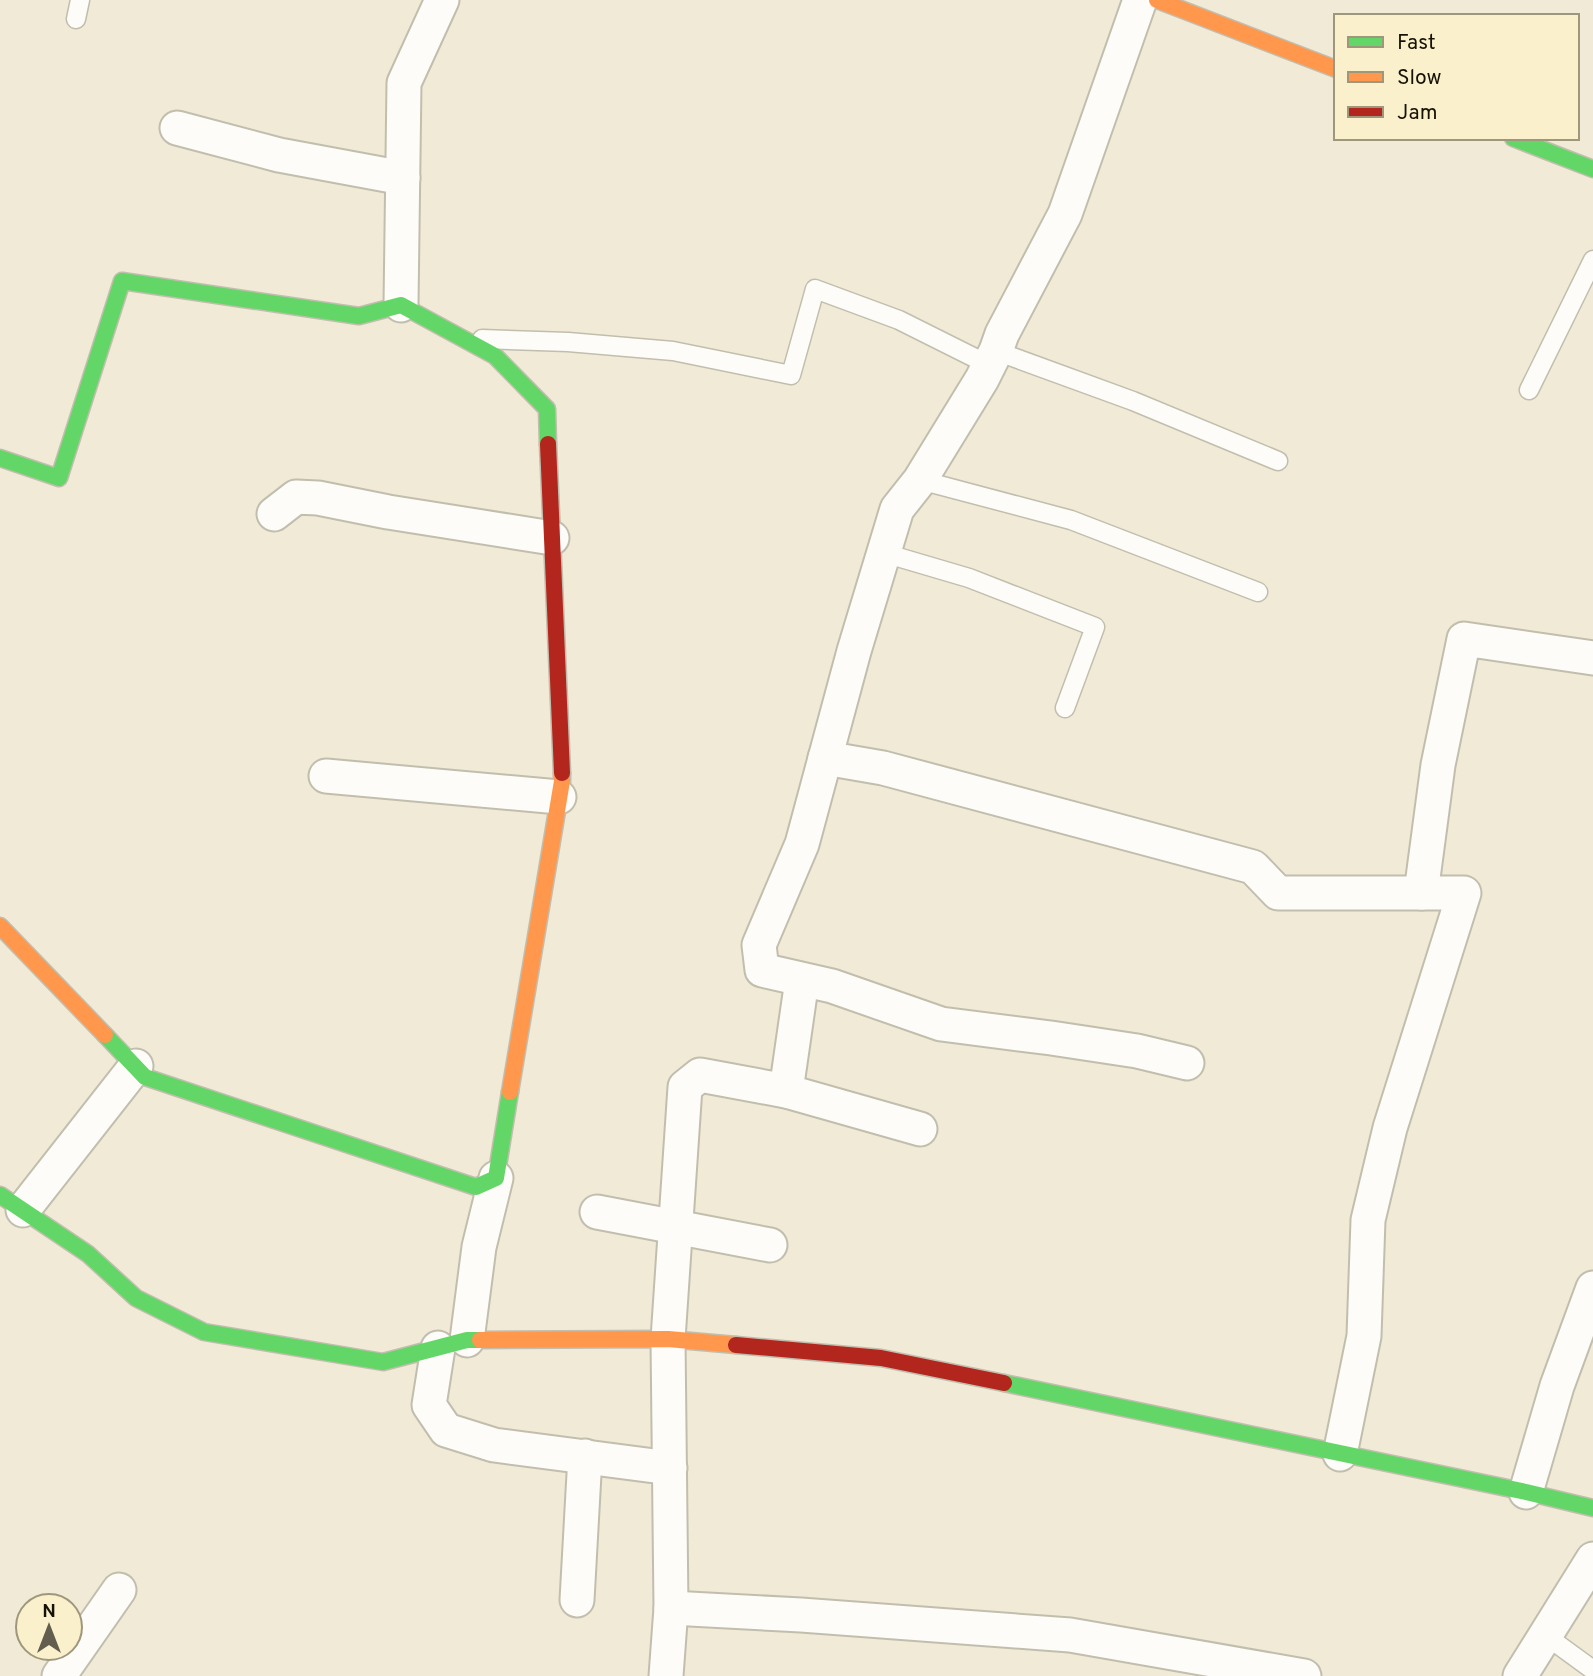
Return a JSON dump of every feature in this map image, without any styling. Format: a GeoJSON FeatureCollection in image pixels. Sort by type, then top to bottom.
{"type":"FeatureCollection","features":[{"type":"Feature","properties":{"kind":"main road"},"geometry":{"type":"LineString","coordinates":[[1157,0],[1334,68]]}},
{"type":"Feature","properties":{"kind":"main road"},"geometry":{"type":"LineString","coordinates":[[1518,140],[1593,169]]}},
{"type":"Feature","properties":{"kind":"main road"},"geometry":{"type":"LineString","coordinates":[[0,458],[59,478],[122,281],[359,316],[401,305],[495,356],[547,409],[562,781],[496,1178],[476,1187],[145,1077],[0,926]]}},
{"type":"Feature","properties":{"kind":"main road"},"geometry":{"type":"LineString","coordinates":[[11,1202],[88,1254],[136,1298],[204,1332],[383,1362],[452,1344],[668,1339],[881,1358],[1593,1508]]}},
{"type":"Feature","properties":{"kind":"street"},"geometry":{"type":"LineString","coordinates":[[401,305],[404,83],[442,0]]}},
{"type":"Feature","properties":{"kind":"street"},"geometry":{"type":"LineString","coordinates":[[1140,0],[1065,214],[992,358],[920,480],[897,509],[854,651],[802,844],[760,945],[762,970],[832,986],[941,1024],[1137,1051],[1187,1063]]}},
{"type":"Feature","properties":{"kind":"street"},"geometry":{"type":"LineString","coordinates":[[177,128],[279,155],[403,178]]}},
{"type":"Feature","properties":{"kind":"street"},"geometry":{"type":"LineString","coordinates":[[274,514],[296,497],[318,498],[552,538]]}},
{"type":"Feature","properties":{"kind":"street"},"geometry":{"type":"LineString","coordinates":[[1421,893],[1438,765],[1464,639],[1593,658]]}},
{"type":"Feature","properties":{"kind":"street"},"geometry":{"type":"LineString","coordinates":[[825,758],[883,768],[1253,867],[1278,893],[1464,893],[1390,1128],[1368,1220],[1364,1336],[1340,1454]]}},
{"type":"Feature","properties":{"kind":"street"},"geometry":{"type":"LineString","coordinates":[[327,776],[559,797]]}},
{"type":"Feature","properties":{"kind":"street"},"geometry":{"type":"LineString","coordinates":[[786,1091],[802,980]]}},
{"type":"Feature","properties":{"kind":"street"},"geometry":{"type":"LineString","coordinates":[[11,1202],[136,1066]]}},
{"type":"Feature","properties":{"kind":"street"},"geometry":{"type":"LineString","coordinates":[[666,1676],[671,1608],[668,1339],[685,1087],[700,1075],[786,1091],[920,1129]]}},
{"type":"Feature","properties":{"kind":"street"},"geometry":{"type":"LineString","coordinates":[[496,1178],[480,1247],[452,1344],[429,1405],[446,1430],[494,1445],[670,1468]]}},
{"type":"Feature","properties":{"kind":"street"},"geometry":{"type":"LineString","coordinates":[[597,1212],[770,1245]]}},
{"type":"Feature","properties":{"kind":"street"},"geometry":{"type":"LineString","coordinates":[[1526,1492],[1557,1386],[1593,1288]]}},
{"type":"Feature","properties":{"kind":"street"},"geometry":{"type":"LineString","coordinates":[[577,1600],[585,1457]]}},
{"type":"Feature","properties":{"kind":"street"},"geometry":{"type":"LineString","coordinates":[[1520,1676],[1593,1559]]}},
{"type":"Feature","properties":{"kind":"street"},"geometry":{"type":"LineString","coordinates":[[58,1676],[119,1590]]}},
{"type":"Feature","properties":{"kind":"street"},"geometry":{"type":"LineString","coordinates":[[671,1608],[1070,1635],[1304,1676]]}},
{"type":"Feature","properties":{"kind":"lane"},"geometry":{"type":"LineString","coordinates":[[76,19],[80,0]]}},
{"type":"Feature","properties":{"kind":"lane"},"geometry":{"type":"LineString","coordinates":[[1529,390],[1593,260]]}},
{"type":"Feature","properties":{"kind":"lane"},"geometry":{"type":"LineString","coordinates":[[461,337],[673,351],[791,375],[815,289],[992,358],[1133,401],[1278,461]]}},
{"type":"Feature","properties":{"kind":"lane"},"geometry":{"type":"LineString","coordinates":[[920,480],[1071,520],[1258,592]]}},
{"type":"Feature","properties":{"kind":"lane"},"geometry":{"type":"LineString","coordinates":[[884,553],[969,578],[1095,627],[1065,708]]}},
{"type":"Feature","properties":{"kind":"lane"},"geometry":{"type":"LineString","coordinates":[[1545,1635],[1593,1670]]}},
{"type":"Feature","properties":{"kind":"traffic: fast"},"geometry":{"type":"LineString","coordinates":[[1518,140],[1593,169]]}},
{"type":"Feature","properties":{"kind":"traffic: fast"},"geometry":{"type":"LineString","coordinates":[[0,458],[59,478],[122,281],[359,316],[401,305],[495,356],[547,409],[548,444]]}},
{"type":"Feature","properties":{"kind":"traffic: fast"},"geometry":{"type":"LineString","coordinates":[[105,1035],[145,1077],[476,1187],[496,1178],[510,1092]]}},
{"type":"Feature","properties":{"kind":"traffic: fast"},"geometry":{"type":"LineString","coordinates":[[0,1195],[88,1254],[136,1298],[204,1332],[383,1362],[467,1340],[480,1340]]}},
{"type":"Feature","properties":{"kind":"traffic: fast"},"geometry":{"type":"LineString","coordinates":[[1004,1383],[1593,1508]]}},
{"type":"Feature","properties":{"kind":"traffic: slow"},"geometry":{"type":"LineString","coordinates":[[1157,0],[1334,68]]}},
{"type":"Feature","properties":{"kind":"traffic: slow"},"geometry":{"type":"LineString","coordinates":[[510,1092],[562,773]]}},
{"type":"Feature","properties":{"kind":"traffic: slow"},"geometry":{"type":"LineString","coordinates":[[0,926],[105,1035]]}},
{"type":"Feature","properties":{"kind":"traffic: slow"},"geometry":{"type":"LineString","coordinates":[[480,1340],[668,1339],[736,1345]]}},
{"type":"Feature","properties":{"kind":"traffic: jam"},"geometry":{"type":"LineString","coordinates":[[548,444],[562,773]]}},
{"type":"Feature","properties":{"kind":"traffic: jam"},"geometry":{"type":"LineString","coordinates":[[736,1345],[881,1358],[1004,1383]]}}]}
